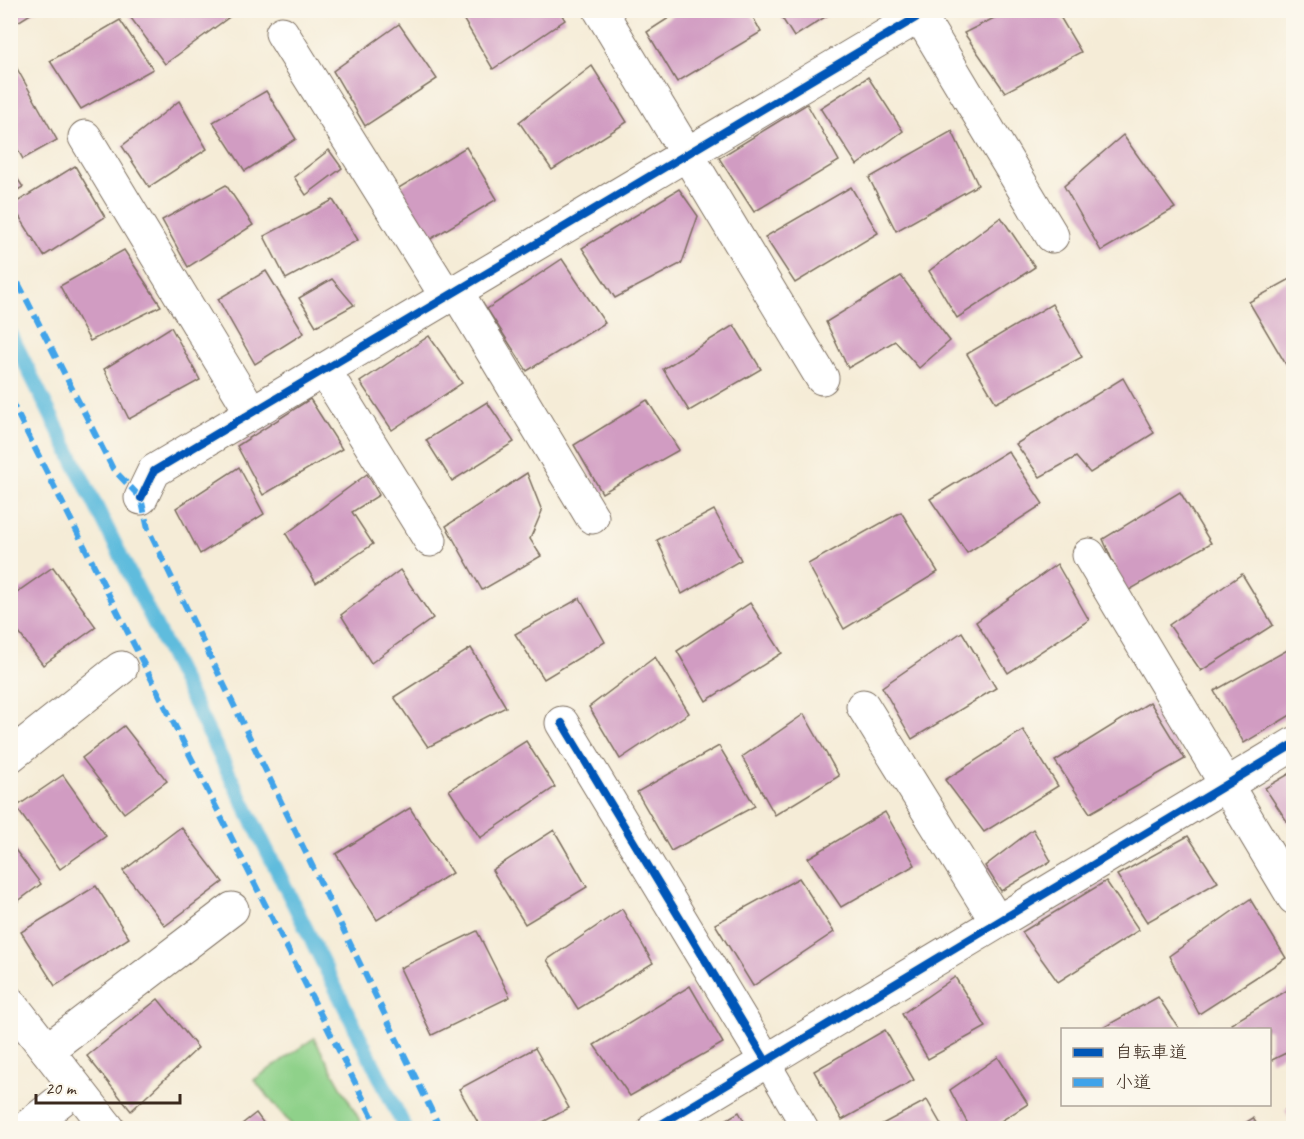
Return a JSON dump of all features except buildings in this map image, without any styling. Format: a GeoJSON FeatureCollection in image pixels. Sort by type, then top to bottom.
{"type":"FeatureCollection","features":[{"type":"Feature","properties":{"kind":"street"},"geometry":{"type":"LineString","coordinates":[[600,10],[822,378]]}},
{"type":"Feature","properties":{"kind":"street"},"geometry":{"type":"LineString","coordinates":[[141,498],[154,471],[924,13],[1052,236]]}},
{"type":"Feature","properties":{"kind":"street"},"geometry":{"type":"LineString","coordinates":[[282,33],[452,294],[592,517]]}},
{"type":"Feature","properties":{"kind":"street"},"geometry":{"type":"LineString","coordinates":[[84,137],[252,413]]}},
{"type":"Feature","properties":{"kind":"street"},"geometry":{"type":"LineString","coordinates":[[324,370],[430,540]]}},
{"type":"Feature","properties":{"kind":"street"},"geometry":{"type":"LineString","coordinates":[[1089,555],[1293,898]]}},
{"type":"Feature","properties":{"kind":"street"},"geometry":{"type":"LineString","coordinates":[[10,756],[121,668]]}},
{"type":"Feature","properties":{"kind":"street"},"geometry":{"type":"LineString","coordinates":[[863,706],[997,922]]}},
{"type":"Feature","properties":{"kind":"street"},"geometry":{"type":"LineString","coordinates":[[562,723],[766,1061]]}},
{"type":"Feature","properties":{"kind":"street"},"geometry":{"type":"LineString","coordinates":[[655,1128],[1293,744]]}},
{"type":"Feature","properties":{"kind":"street"},"geometry":{"type":"LineString","coordinates":[[47,1050],[232,909]]}},
{"type":"Feature","properties":{"kind":"street"},"geometry":{"type":"LineString","coordinates":[[10,1003],[108,1128]]}},
{"type":"Feature","properties":{"kind":"street"},"geometry":{"type":"LineString","coordinates":[[26,1128],[76,1088]]}},
{"type":"Feature","properties":{"kind":"lane"},"geometry":{"type":"LineString","coordinates":[[766,1061],[805,1128]]}},
{"type":"Feature","properties":{"kind":"green space"},"geometry":{"type":"Polygon","coordinates":[[[314,1038],[364,1128],[294,1128],[254,1080],[314,1038]]]}},
{"type":"Feature","properties":{"kind":"waterway"},"geometry":{"type":"LineString","coordinates":[[10,333],[405,1128]]}},
{"type":"Feature","properties":{"kind":"marked path"},"geometry":{"type":"LineString","coordinates":[[10,267],[113,469],[141,498],[148,529],[440,1128]]}},
{"type":"Feature","properties":{"kind":"marked path"},"geometry":{"type":"LineString","coordinates":[[10,399],[378,1128]]}},
{"type":"Feature","properties":{"kind":"cycle path"},"geometry":{"type":"LineString","coordinates":[[141,498],[154,471],[929,10]]}},
{"type":"Feature","properties":{"kind":"cycle path"},"geometry":{"type":"LineString","coordinates":[[562,723],[766,1061]]}},
{"type":"Feature","properties":{"kind":"cycle path"},"geometry":{"type":"LineString","coordinates":[[655,1128],[1294,744]]}}]}
